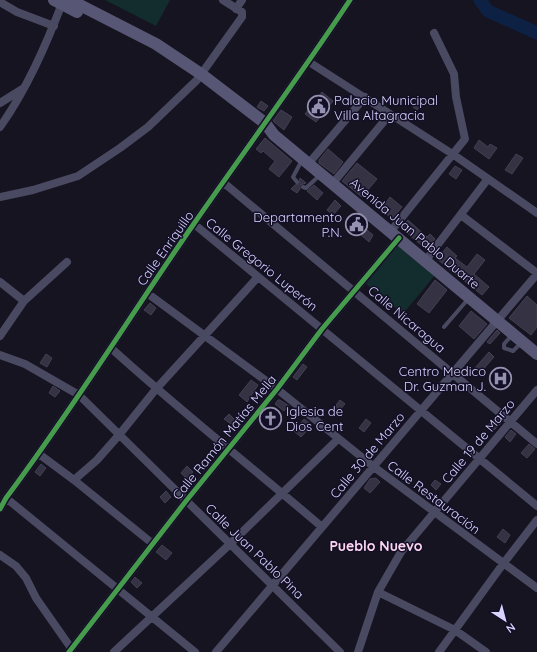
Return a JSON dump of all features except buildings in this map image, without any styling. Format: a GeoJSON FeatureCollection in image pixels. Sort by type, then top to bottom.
{"type":"FeatureCollection","features":[{"type":"Feature","properties":{"kind":"main road","name":"Avenida Juan Pablo Duarte"},"geometry":{"type":"LineString","coordinates":[[62,1],[199,77],[263,126],[333,183],[537,354]]}},
{"type":"Feature","properties":{"kind":"street"},"geometry":{"type":"LineString","coordinates":[[0,197],[33,190],[78,176],[148,127],[199,77],[242,17],[242,12],[223,0]]}},
{"type":"Feature","properties":{"kind":"street"},"geometry":{"type":"LineString","coordinates":[[236,9],[242,0]]}},
{"type":"Feature","properties":{"kind":"street","name":"Calle Enriquillo"},"geometry":{"type":"LineString","coordinates":[[0,509],[6,498],[39,454],[194,224],[309,62],[350,0]]}},
{"type":"Feature","properties":{"kind":"street"},"geometry":{"type":"LineString","coordinates":[[0,127],[25,87],[54,26],[62,1]]}},
{"type":"Feature","properties":{"kind":"street"},"geometry":{"type":"LineString","coordinates":[[0,2],[17,12],[54,26]]}},
{"type":"Feature","properties":{"kind":"street","name":"Calle Ramón Matías Mella"},"geometry":{"type":"LineString","coordinates":[[70,650],[186,501],[277,389],[322,328],[354,290],[465,139],[456,97],[454,74],[434,34]]}},
{"type":"Feature","properties":{"kind":"street"},"geometry":{"type":"LineString","coordinates":[[309,62],[454,155],[487,180],[537,213]]}},
{"type":"Feature","properties":{"kind":"street"},"geometry":{"type":"LineString","coordinates":[[0,103],[25,87]]}},
{"type":"Feature","properties":{"kind":"street"},"geometry":{"type":"LineString","coordinates":[[306,161],[365,97]]}},
{"type":"Feature","properties":{"kind":"street"},"geometry":{"type":"LineString","coordinates":[[333,183],[390,114]]}},
{"type":"Feature","properties":{"kind":"street"},"geometry":{"type":"LineString","coordinates":[[426,260],[487,180]]}},
{"type":"Feature","properties":{"kind":"street","name":"Calle Nicaragua"},"geometry":{"type":"LineString","coordinates":[[224,183],[537,444]]}},
{"type":"Feature","properties":{"kind":"street"},"geometry":{"type":"LineString","coordinates":[[461,215],[537,273]]}},
{"type":"Feature","properties":{"kind":"street","name":"Calle Gregorio Luperón"},"geometry":{"type":"LineString","coordinates":[[194,224],[537,506]]}},
{"type":"Feature","properties":{"kind":"street"},"geometry":{"type":"LineString","coordinates":[[0,336],[24,301],[67,262]]}},
{"type":"Feature","properties":{"kind":"street","name":"Calle 30 de Marzo"},"geometry":{"type":"LineString","coordinates":[[216,652],[498,321],[537,273]]}},
{"type":"Feature","properties":{"kind":"street"},"geometry":{"type":"LineString","coordinates":[[74,480],[97,460],[119,436],[156,389],[258,277]]}},
{"type":"Feature","properties":{"kind":"street"},"geometry":{"type":"LineString","coordinates":[[0,282],[24,301]]}},
{"type":"Feature","properties":{"kind":"street","name":"Calle Restauración"},"geometry":{"type":"LineString","coordinates":[[147,293],[277,389],[374,467],[537,588]]}},
{"type":"Feature","properties":{"kind":"street"},"geometry":{"type":"LineString","coordinates":[[110,348],[156,389],[230,448],[322,527]]}},
{"type":"Feature","properties":{"kind":"street","name":"Calle Juan Pablo Pina"},"geometry":{"type":"LineString","coordinates":[[0,355],[25,364],[79,395],[340,652]]}},
{"type":"Feature","properties":{"kind":"street","name":"Calle 19 de Marzo"},"geometry":{"type":"LineString","coordinates":[[358,652],[378,592],[401,552],[510,420],[537,390]]}},
{"type":"Feature","properties":{"kind":"street"},"geometry":{"type":"LineString","coordinates":[[114,652],[230,544],[338,439]]}},
{"type":"Feature","properties":{"kind":"street"},"geometry":{"type":"LineString","coordinates":[[39,454],[74,480],[153,544]]}},
{"type":"Feature","properties":{"kind":"street"},"geometry":{"type":"LineString","coordinates":[[6,498],[195,652]]}},
{"type":"Feature","properties":{"kind":"street"},"geometry":{"type":"LineString","coordinates":[[439,652],[537,520]]}},
{"type":"Feature","properties":{"kind":"street"},"geometry":{"type":"LineString","coordinates":[[0,555],[16,566],[26,578],[36,598],[70,650]]}},
{"type":"Feature","properties":{"kind":"street"},"geometry":{"type":"LineString","coordinates":[[378,592],[455,630],[486,652]]}},
{"type":"Feature","properties":{"kind":"lane"},"geometry":{"type":"LineString","coordinates":[[297,182],[293,177],[306,161]]}},
{"type":"Feature","properties":{"kind":"lane"},"geometry":{"type":"LineString","coordinates":[[303,187],[306,188],[321,174]]}},
{"type":"Feature","properties":{"kind":"lane"},"geometry":{"type":"LineString","coordinates":[[444,327],[470,298]]}},
{"type":"Feature","properties":{"kind":"green space"},"geometry":{"type":"Polygon","coordinates":[[[105,0],[170,0],[156,26],[105,0]]]}},
{"type":"Feature","properties":{"kind":"green space"},"geometry":{"type":"Polygon","coordinates":[[[399,244],[436,274],[403,314],[366,284],[399,244]]]}},
{"type":"Feature","properties":{"kind":"waterway"},"geometry":{"type":"LineString","coordinates":[[480,0],[488,11],[537,33]]}},
{"type":"Feature","properties":{"kind":"cycle path"},"geometry":{"type":"LineString","coordinates":[[0,509],[6,498],[78,397],[193,225],[350,0]]}},
{"type":"Feature","properties":{"kind":"cycle path"},"geometry":{"type":"LineString","coordinates":[[69,652],[186,501],[277,389],[322,329],[399,238]]}},
{"type":"Feature","properties":{"kind":"place","name":"Palacio Municipal Villa Altagracia"},"geometry":{"type":"Point","coordinates":[319,107]}},
{"type":"Feature","properties":{"kind":"place","name":"Departamento P.N."},"geometry":{"type":"Point","coordinates":[357,224]}},
{"type":"Feature","properties":{"kind":"place","name":"Centro Medico Dr. Guzman J."},"geometry":{"type":"Point","coordinates":[501,378]}},
{"type":"Feature","properties":{"kind":"place","name":"Iglesia de Dios Cent"},"geometry":{"type":"Point","coordinates":[271,418]}},
{"type":"Feature","properties":{"kind":"district","name":"Pueblo Nuevo"},"geometry":{"type":"Point","coordinates":[376,546]}}]}
